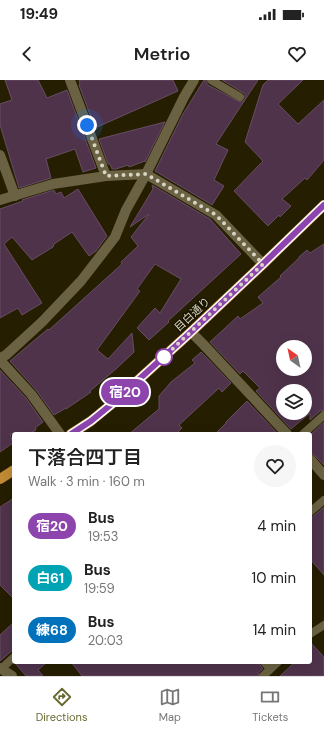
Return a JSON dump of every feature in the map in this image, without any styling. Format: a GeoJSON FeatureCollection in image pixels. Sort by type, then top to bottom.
{"type":"FeatureCollection","features":[{"type":"Feature","properties":{"kind":"main road","name":"目白通り"},"geometry":{"type":"LineString","coordinates":[[74,432],[91,421],[113,403],[191,332],[324,206]]}},
{"type":"Feature","properties":{"kind":"main road"},"geometry":{"type":"LineString","coordinates":[[0,479],[12,471]]}},
{"type":"Feature","properties":{"kind":"street"},"geometry":{"type":"LineString","coordinates":[[70,80],[106,176]]}},
{"type":"Feature","properties":{"kind":"street"},"geometry":{"type":"LineString","coordinates":[[59,432],[31,394],[0,359],[42,322],[81,281],[115,237],[126,210],[194,80]]}},
{"type":"Feature","properties":{"kind":"street"},"geometry":{"type":"LineString","coordinates":[[0,155],[15,196]]}},
{"type":"Feature","properties":{"kind":"street"},"geometry":{"type":"LineString","coordinates":[[0,200],[53,184],[106,176],[146,174],[216,215],[263,264]]}},
{"type":"Feature","properties":{"kind":"street"},"geometry":{"type":"LineString","coordinates":[[191,332],[285,432]]}},
{"type":"Feature","properties":{"kind":"street"},"geometry":{"type":"LineString","coordinates":[[312,461],[324,475]]}},
{"type":"Feature","properties":{"kind":"street"},"geometry":{"type":"LineString","coordinates":[[1,669],[12,676]]}},
{"type":"Feature","properties":{"kind":"lane"},"geometry":{"type":"LineString","coordinates":[[211,80],[240,97]]}},
{"type":"Feature","properties":{"kind":"lane"},"geometry":{"type":"LineString","coordinates":[[305,432],[324,415]]}},
{"type":"Feature","properties":{"kind":"lane"},"geometry":{"type":"LineString","coordinates":[[312,510],[324,500]]}},
{"type":"Feature","properties":{"kind":"lane"},"geometry":{"type":"LineString","coordinates":[[312,633],[324,626]]}},
{"type":"Feature","properties":{"kind":"lane"},"geometry":{"type":"LineString","coordinates":[[1,669],[12,660]]}},
{"type":"Feature","properties":{"kind":"lane"},"geometry":{"type":"LineString","coordinates":[[266,664],[270,669]]}},
{"type":"Feature","properties":{"kind":"lane"},"geometry":{"type":"LineString","coordinates":[[263,676],[276,664]]}},
{"type":"Feature","properties":{"kind":"building"},"geometry":{"type":"Polygon","coordinates":[[[5,80],[38,80],[47,98],[67,90],[96,168],[83,172],[75,149],[46,159],[51,178],[19,188],[0,125],[0,104],[12,100],[5,80]]]}},
{"type":"Feature","properties":{"kind":"building"},"geometry":{"type":"Polygon","coordinates":[[[79,80],[173,80],[178,91],[95,128],[79,85],[79,80]]]}},
{"type":"Feature","properties":{"kind":"building"},"geometry":{"type":"Polygon","coordinates":[[[204,80],[206,80],[208,85],[242,102],[245,99],[245,94],[222,80],[258,80],[216,144],[228,150],[214,180],[224,186],[212,205],[155,171],[183,114],[204,80]]]}},
{"type":"Feature","properties":{"kind":"building"},"geometry":{"type":"Polygon","coordinates":[[[268,80],[303,80],[278,104],[298,124],[324,100],[324,160],[307,180],[305,178],[282,199],[291,206],[268,226],[234,191],[263,161],[245,142],[263,85],[268,80]]]}},
{"type":"Feature","properties":{"kind":"building"},"geometry":{"type":"Polygon","coordinates":[[[165,122],[145,162],[129,167],[128,165],[112,169],[110,164],[108,164],[99,139],[165,122]]]}},
{"type":"Feature","properties":{"kind":"building"},"geometry":{"type":"Polygon","coordinates":[[[152,185],[210,219],[241,254],[149,340],[137,328],[155,308],[160,313],[181,279],[155,264],[137,289],[140,291],[97,350],[108,359],[132,333],[134,352],[90,391],[91,392],[66,409],[54,415],[36,390],[10,361],[48,329],[49,330],[122,264],[121,262],[138,246],[131,237],[149,214],[130,227],[153,189],[152,185]]]}},
{"type":"Feature","properties":{"kind":"building"},"geometry":{"type":"Polygon","coordinates":[[[78,189],[107,236],[96,251],[89,256],[72,232],[54,244],[53,247],[32,260],[12,237],[4,244],[42,303],[22,315],[18,308],[0,318],[0,209],[54,190],[56,194],[61,192],[64,198],[78,189]]]}},
{"type":"Feature","properties":{"kind":"building"},"geometry":{"type":"Polygon","coordinates":[[[324,244],[324,410],[320,411],[312,418],[312,384],[276,384],[276,413],[256,391],[260,388],[243,371],[240,374],[210,342],[238,316],[240,319],[263,303],[258,297],[281,277],[280,276],[307,250],[310,253],[324,244]]]}},
{"type":"Feature","properties":{"kind":"building"},"geometry":{"type":"Polygon","coordinates":[[[201,352],[231,383],[222,392],[219,388],[179,425],[182,428],[178,432],[131,432],[159,409],[159,396],[171,382],[195,363],[192,360],[201,352]]]}},
{"type":"Feature","properties":{"kind":"building"},"geometry":{"type":"Polygon","coordinates":[[[0,370],[26,398],[43,422],[32,432],[12,432],[12,434],[10,434],[12,444],[0,452],[0,370]]]}},
{"type":"Feature","properties":{"kind":"building"},"geometry":{"type":"Polygon","coordinates":[[[247,401],[276,432],[217,432],[247,401]]]}},
{"type":"Feature","properties":{"kind":"building"},"geometry":{"type":"Polygon","coordinates":[[[283,420],[302,420],[291,429],[283,420]]]}},
{"type":"Feature","properties":{"kind":"building"},"geometry":{"type":"Polygon","coordinates":[[[324,422],[324,465],[312,453],[312,433],[324,422]]]}},
{"type":"Feature","properties":{"kind":"building"},"geometry":{"type":"Polygon","coordinates":[[[12,499],[12,597],[0,585],[0,507],[12,499]]]}},
{"type":"Feature","properties":{"kind":"building"},"geometry":{"type":"Polygon","coordinates":[[[324,507],[324,575],[312,561],[312,517],[324,507]]]}},
{"type":"Feature","properties":{"kind":"building"},"geometry":{"type":"Polygon","coordinates":[[[12,624],[12,651],[0,661],[0,635],[12,624]]]}},
{"type":"Feature","properties":{"kind":"building"},"geometry":{"type":"Polygon","coordinates":[[[312,644],[324,657],[324,676],[280,676],[293,664],[312,664],[312,644]]]}},
{"type":"Feature","properties":{"kind":"building"},"geometry":{"type":"Polygon","coordinates":[[[16,664],[45,664],[38,670],[43,676],[26,676],[16,664]]]}},
{"type":"Feature","properties":{"kind":"building"},"geometry":{"type":"Polygon","coordinates":[[[73,664],[259,664],[263,669],[259,672],[258,676],[82,676],[73,664]]]}},
{"type":"Feature","properties":{"kind":"bus line","name":"宿20"},"geometry":{"type":"LineString","coordinates":[[74,432],[91,421],[113,403],[191,332],[324,205]]}},
{"type":"Feature","properties":{"kind":"route"},"geometry":{"type":"LineString","coordinates":[[87,125],[106,176],[146,174],[216,215],[263,264],[164,357]]}}]}
